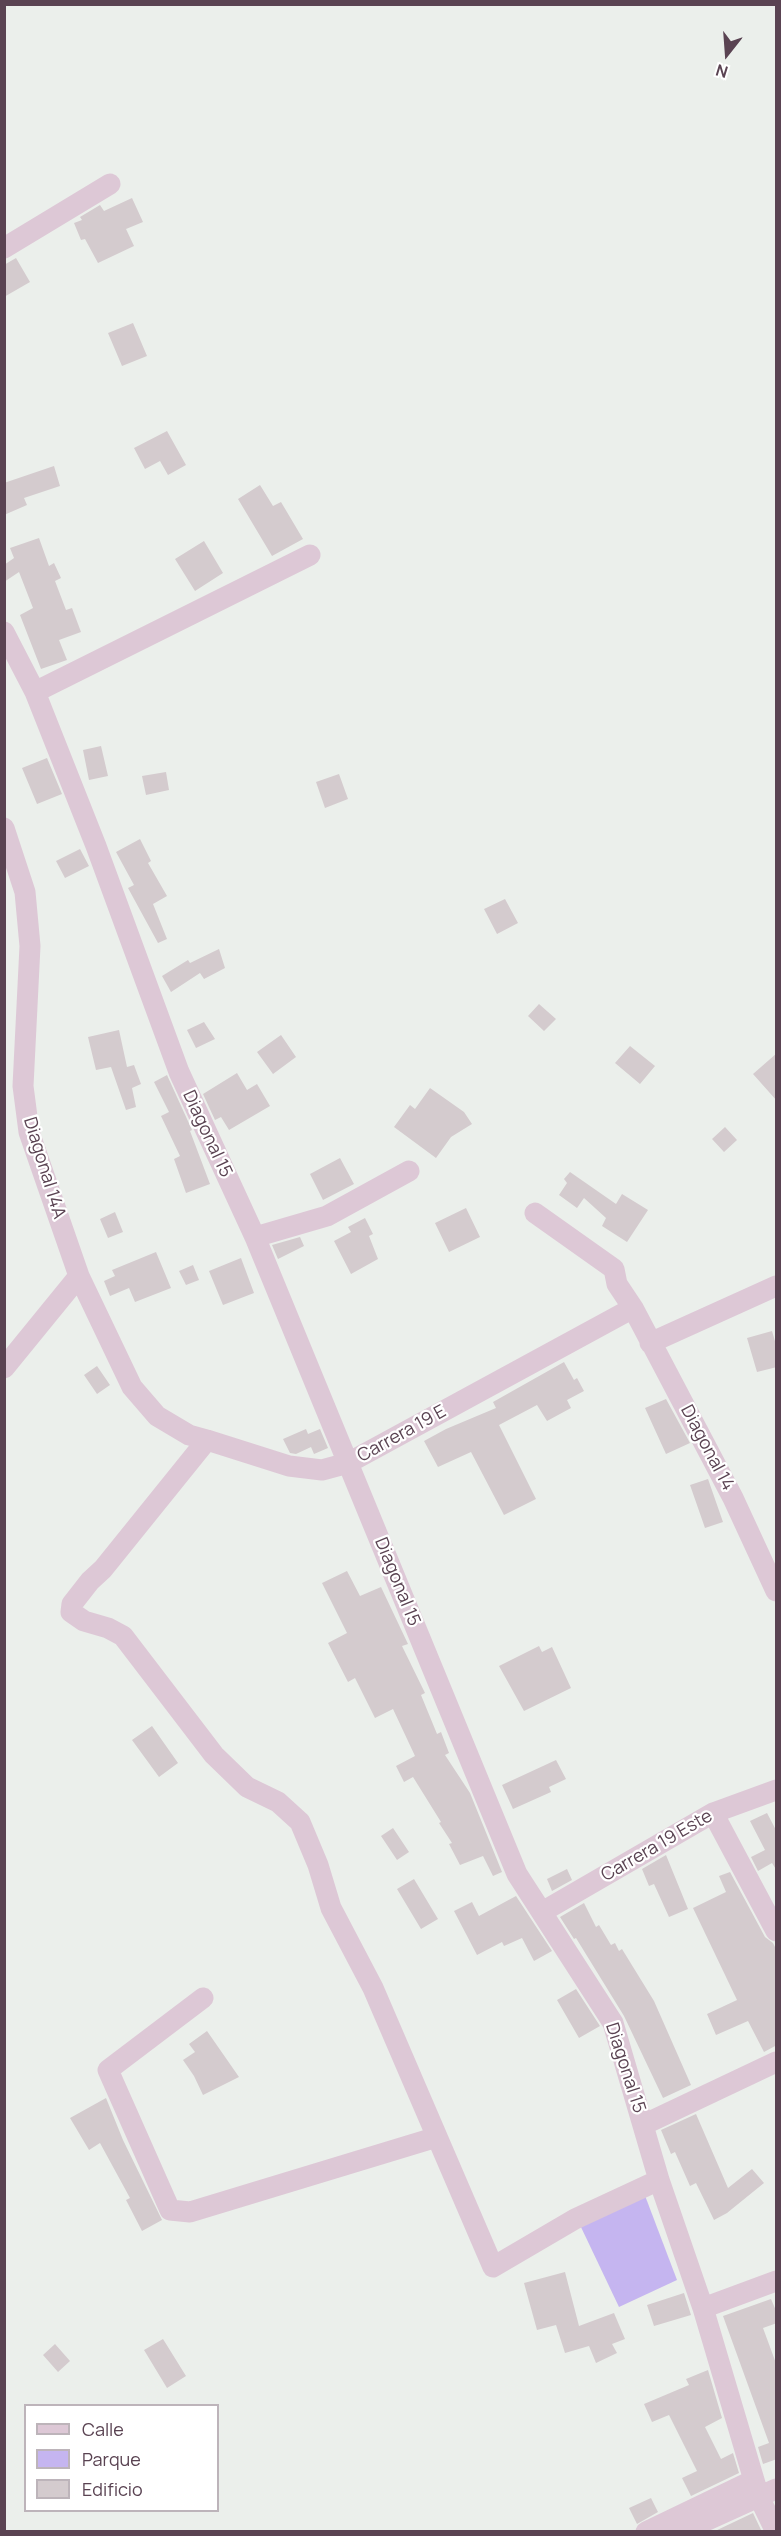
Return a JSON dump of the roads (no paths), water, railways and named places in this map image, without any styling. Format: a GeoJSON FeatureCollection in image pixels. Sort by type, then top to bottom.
{"type":"FeatureCollection","features":[{"type":"Feature","properties":{"kind":"street"},"geometry":{"type":"LineString","coordinates":[[4,248],[110,184]]}},
{"type":"Feature","properties":{"kind":"street"},"geometry":{"type":"LineString","coordinates":[[35,692],[310,555]]}},
{"type":"Feature","properties":{"kind":"street","name":"Diagonal 15"},"geometry":{"type":"LineString","coordinates":[[4,632],[35,692],[96,846],[179,1072],[255,1237],[517,1874],[613,2023],[659,2180],[776,2532]]}},
{"type":"Feature","properties":{"kind":"street","name":"Diagonal 14A"},"geometry":{"type":"LineString","coordinates":[[4,828],[25,892],[30,946],[14,1088],[79,1276],[132,1387],[157,1416]]}},
{"type":"Feature","properties":{"kind":"street"},"geometry":{"type":"LineString","coordinates":[[255,1237],[327,1216],[410,1171]]}},
{"type":"Feature","properties":{"kind":"street","name":"Diagonal 14"},"geometry":{"type":"LineString","coordinates":[[535,1213],[614,1269],[616,1284],[633,1308],[733,1498],[777,1591]]}},
{"type":"Feature","properties":{"kind":"street"},"geometry":{"type":"LineString","coordinates":[[4,1368],[79,1276]]}},
{"type":"Feature","properties":{"kind":"street"},"geometry":{"type":"LineString","coordinates":[[650,1343],[777,1286]]}},
{"type":"Feature","properties":{"kind":"street","name":"Carrera 19 E"},"geometry":{"type":"LineString","coordinates":[[157,1416],[189,1435],[289,1466],[322,1470],[348,1463],[633,1308]]}},
{"type":"Feature","properties":{"kind":"street"},"geometry":{"type":"LineString","coordinates":[[207,1440],[104,1569],[90,1581],[72,1605],[71,1612],[84,1621],[108,1628],[123,1636],[214,1755],[248,1787],[279,1802],[300,1822],[318,1865],[332,1908],[373,1988],[493,2267],[575,2219],[659,2180]]}},
{"type":"Feature","properties":{"kind":"street","name":"Carrera 19 Este"},"geometry":{"type":"LineString","coordinates":[[542,1912],[714,1813],[777,1790]]}},
{"type":"Feature","properties":{"kind":"street"},"geometry":{"type":"LineString","coordinates":[[714,1813],[777,1931]]}},
{"type":"Feature","properties":{"kind":"street"},"geometry":{"type":"LineString","coordinates":[[203,1998],[108,2070],[170,2210],[190,2212],[437,2137]]}},
{"type":"Feature","properties":{"kind":"street"},"geometry":{"type":"LineString","coordinates":[[643,2125],[777,2062]]}},
{"type":"Feature","properties":{"kind":"street"},"geometry":{"type":"LineString","coordinates":[[703,2308],[777,2281]]}},
{"type":"Feature","properties":{"kind":"street"},"geometry":{"type":"LineString","coordinates":[[646,2532],[763,2489]]}},
{"type":"Feature","properties":{"kind":"street"},"geometry":{"type":"LineString","coordinates":[[681,2532],[763,2489]]}}]}
